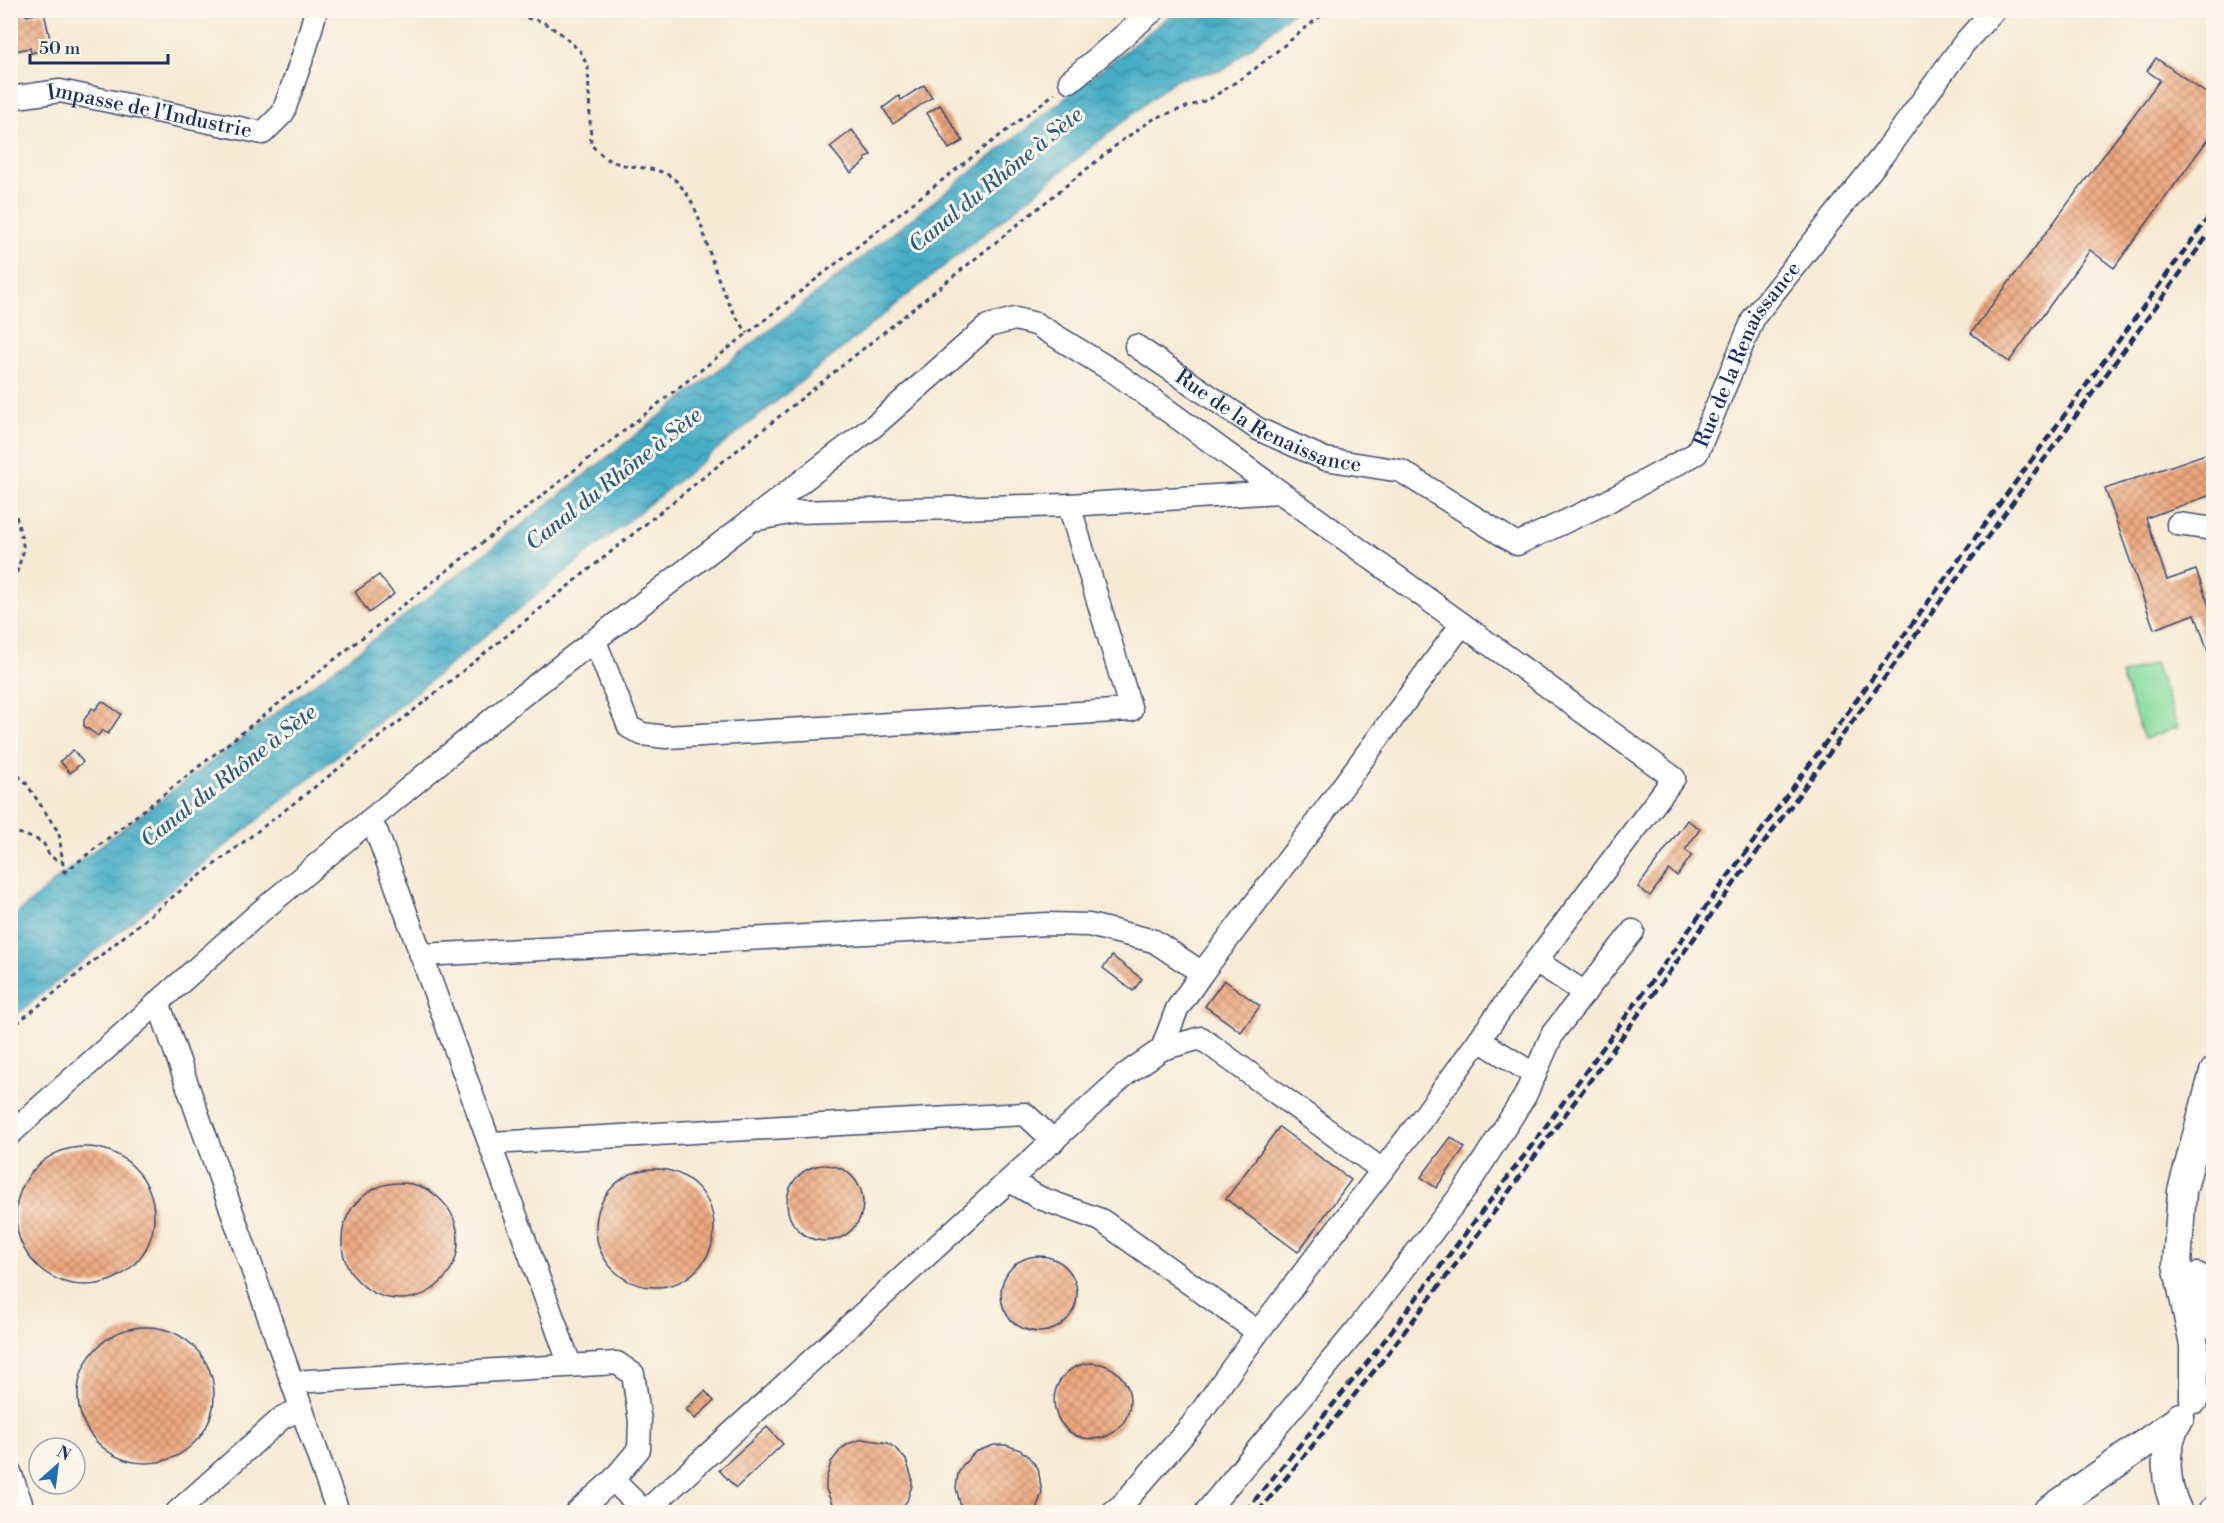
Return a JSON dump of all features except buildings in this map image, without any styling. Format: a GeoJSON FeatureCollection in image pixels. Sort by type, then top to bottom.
{"type":"FeatureCollection","features":[{"type":"Feature","properties":{"kind":"main road"},"geometry":{"type":"LineString","coordinates":[[2178,1512],[2169,1492],[2168,1449],[2195,1401],[2194,1345],[2177,1264],[2182,1191],[2214,1072]]}},
{"type":"Feature","properties":{"kind":"main road"},"geometry":{"type":"LineString","coordinates":[[2214,1125],[2198,1201],[2196,1254],[2197,1285],[2202,1305],[2214,1325]]}},
{"type":"Feature","properties":{"kind":"main road"},"geometry":{"type":"LineString","coordinates":[[2047,1512],[2195,1401]]}},
{"type":"Feature","properties":{"kind":"street","name":"Impasse de l'Industrie"},"geometry":{"type":"LineString","coordinates":[[10,98],[60,91],[263,133],[283,113],[316,10]]}},
{"type":"Feature","properties":{"kind":"street"},"geometry":{"type":"LineString","coordinates":[[1078,74],[1078,57],[1134,10]]}},
{"type":"Feature","properties":{"kind":"street"},"geometry":{"type":"LineString","coordinates":[[1078,74],[1154,10]]}},
{"type":"Feature","properties":{"kind":"street","name":"Rue de la Renaissance"},"geometry":{"type":"LineString","coordinates":[[1136,346],[1258,429],[1325,459],[1401,471],[1517,544],[1603,504],[1697,453],[1754,317],[1882,156],[1965,42],[1994,10]]}},
{"type":"Feature","properties":{"kind":"street"},"geometry":{"type":"LineString","coordinates":[[10,1134],[260,912],[369,821],[507,708],[874,426],[988,326],[1014,319],[1036,324],[1116,373],[1674,778],[1382,1170],[1258,1332],[1191,1426],[1122,1505],[1113,1512]]}},
{"type":"Feature","properties":{"kind":"street"},"geometry":{"type":"LineString","coordinates":[[753,519],[795,512],[1069,505],[1280,492]]}},
{"type":"Feature","properties":{"kind":"street"},"geometry":{"type":"LineString","coordinates":[[595,641],[629,727],[642,734],[666,737],[1131,710],[1069,505]]}},
{"type":"Feature","properties":{"kind":"street"},"geometry":{"type":"LineString","coordinates":[[2178,524],[2214,529]]}},
{"type":"Feature","properties":{"kind":"street"},"geometry":{"type":"LineString","coordinates":[[1162,1049],[1177,1009],[1202,973],[1462,624]]}},
{"type":"Feature","properties":{"kind":"street"},"geometry":{"type":"LineString","coordinates":[[369,821],[377,833],[570,1365]]}},
{"type":"Feature","properties":{"kind":"street"},"geometry":{"type":"LineString","coordinates":[[422,955],[1048,924],[1089,925],[1154,941],[1202,973]]}},
{"type":"Feature","properties":{"kind":"street"},"geometry":{"type":"LineString","coordinates":[[1206,1512],[1356,1331],[1466,1188],[1526,1096],[1553,1034],[1633,931]]}},
{"type":"Feature","properties":{"kind":"street"},"geometry":{"type":"LineString","coordinates":[[1536,961],[1585,993]]}},
{"type":"Feature","properties":{"kind":"street"},"geometry":{"type":"LineString","coordinates":[[158,1002],[339,1512]]}},
{"type":"Feature","properties":{"kind":"street"},"geometry":{"type":"LineString","coordinates":[[613,1480],[645,1512],[1126,1074],[1162,1049],[1201,1038],[1382,1170]]}},
{"type":"Feature","properties":{"kind":"street"},"geometry":{"type":"LineString","coordinates":[[1479,1040],[1535,1075]]}},
{"type":"Feature","properties":{"kind":"street"},"geometry":{"type":"LineString","coordinates":[[490,1143],[1025,1114],[1054,1141]]}},
{"type":"Feature","properties":{"kind":"street"},"geometry":{"type":"LineString","coordinates":[[1012,1179],[1017,1185],[1040,1198],[1101,1220],[1258,1332]]}},
{"type":"Feature","properties":{"kind":"street"},"geometry":{"type":"LineString","coordinates":[[293,1382],[617,1363],[633,1374],[640,1421],[639,1449],[613,1480],[578,1512]]}},
{"type":"Feature","properties":{"kind":"street"},"geometry":{"type":"LineString","coordinates":[[177,1512],[283,1417],[302,1409]]}},
{"type":"Feature","properties":{"kind":"street"},"geometry":{"type":"LineString","coordinates":[[10,1473],[24,1512]]}},
{"type":"Feature","properties":{"kind":"path"},"geometry":{"type":"LineString","coordinates":[[512,10],[516,16],[541,21],[559,32],[580,51],[588,67],[591,145],[608,160],[626,166],[656,170],[676,180],[686,193],[700,218],[710,256],[737,321],[748,333]]}},
{"type":"Feature","properties":{"kind":"path"},"geometry":{"type":"LineString","coordinates":[[10,1029],[175,895],[413,711],[1124,139],[1155,118],[1210,99],[1251,72],[1328,10]]}},
{"type":"Feature","properties":{"kind":"path"},"geometry":{"type":"LineString","coordinates":[[10,771],[24,780],[59,833],[64,873],[1078,74]]}},
{"type":"Feature","properties":{"kind":"path"},"geometry":{"type":"LineString","coordinates":[[10,490],[24,549],[10,594]]}},
{"type":"Feature","properties":{"kind":"path"},"geometry":{"type":"LineString","coordinates":[[10,830],[43,842],[50,857],[63,861]]}},
{"type":"Feature","properties":{"kind":"green space"},"geometry":{"type":"Polygon","coordinates":[[[2155,663],[2178,727],[2144,739],[2121,675],[2155,663]]]}},
{"type":"Feature","properties":{"kind":"water","name":"Canal du Rhône à Sète"},"geometry":{"type":"Polygon","coordinates":[[[1176,11],[1294,11],[1224,70],[1176,79],[11,1019],[11,919],[64,873],[428,598],[1176,11]]]}},
{"type":"Feature","properties":{"kind":"railway"},"geometry":{"type":"LineString","coordinates":[[1245,1512],[1371,1358],[1527,1152],[2214,210]]}},
{"type":"Feature","properties":{"kind":"railway"},"geometry":{"type":"LineString","coordinates":[[1258,1512],[1379,1365],[1456,1264],[2214,227]]}}]}
